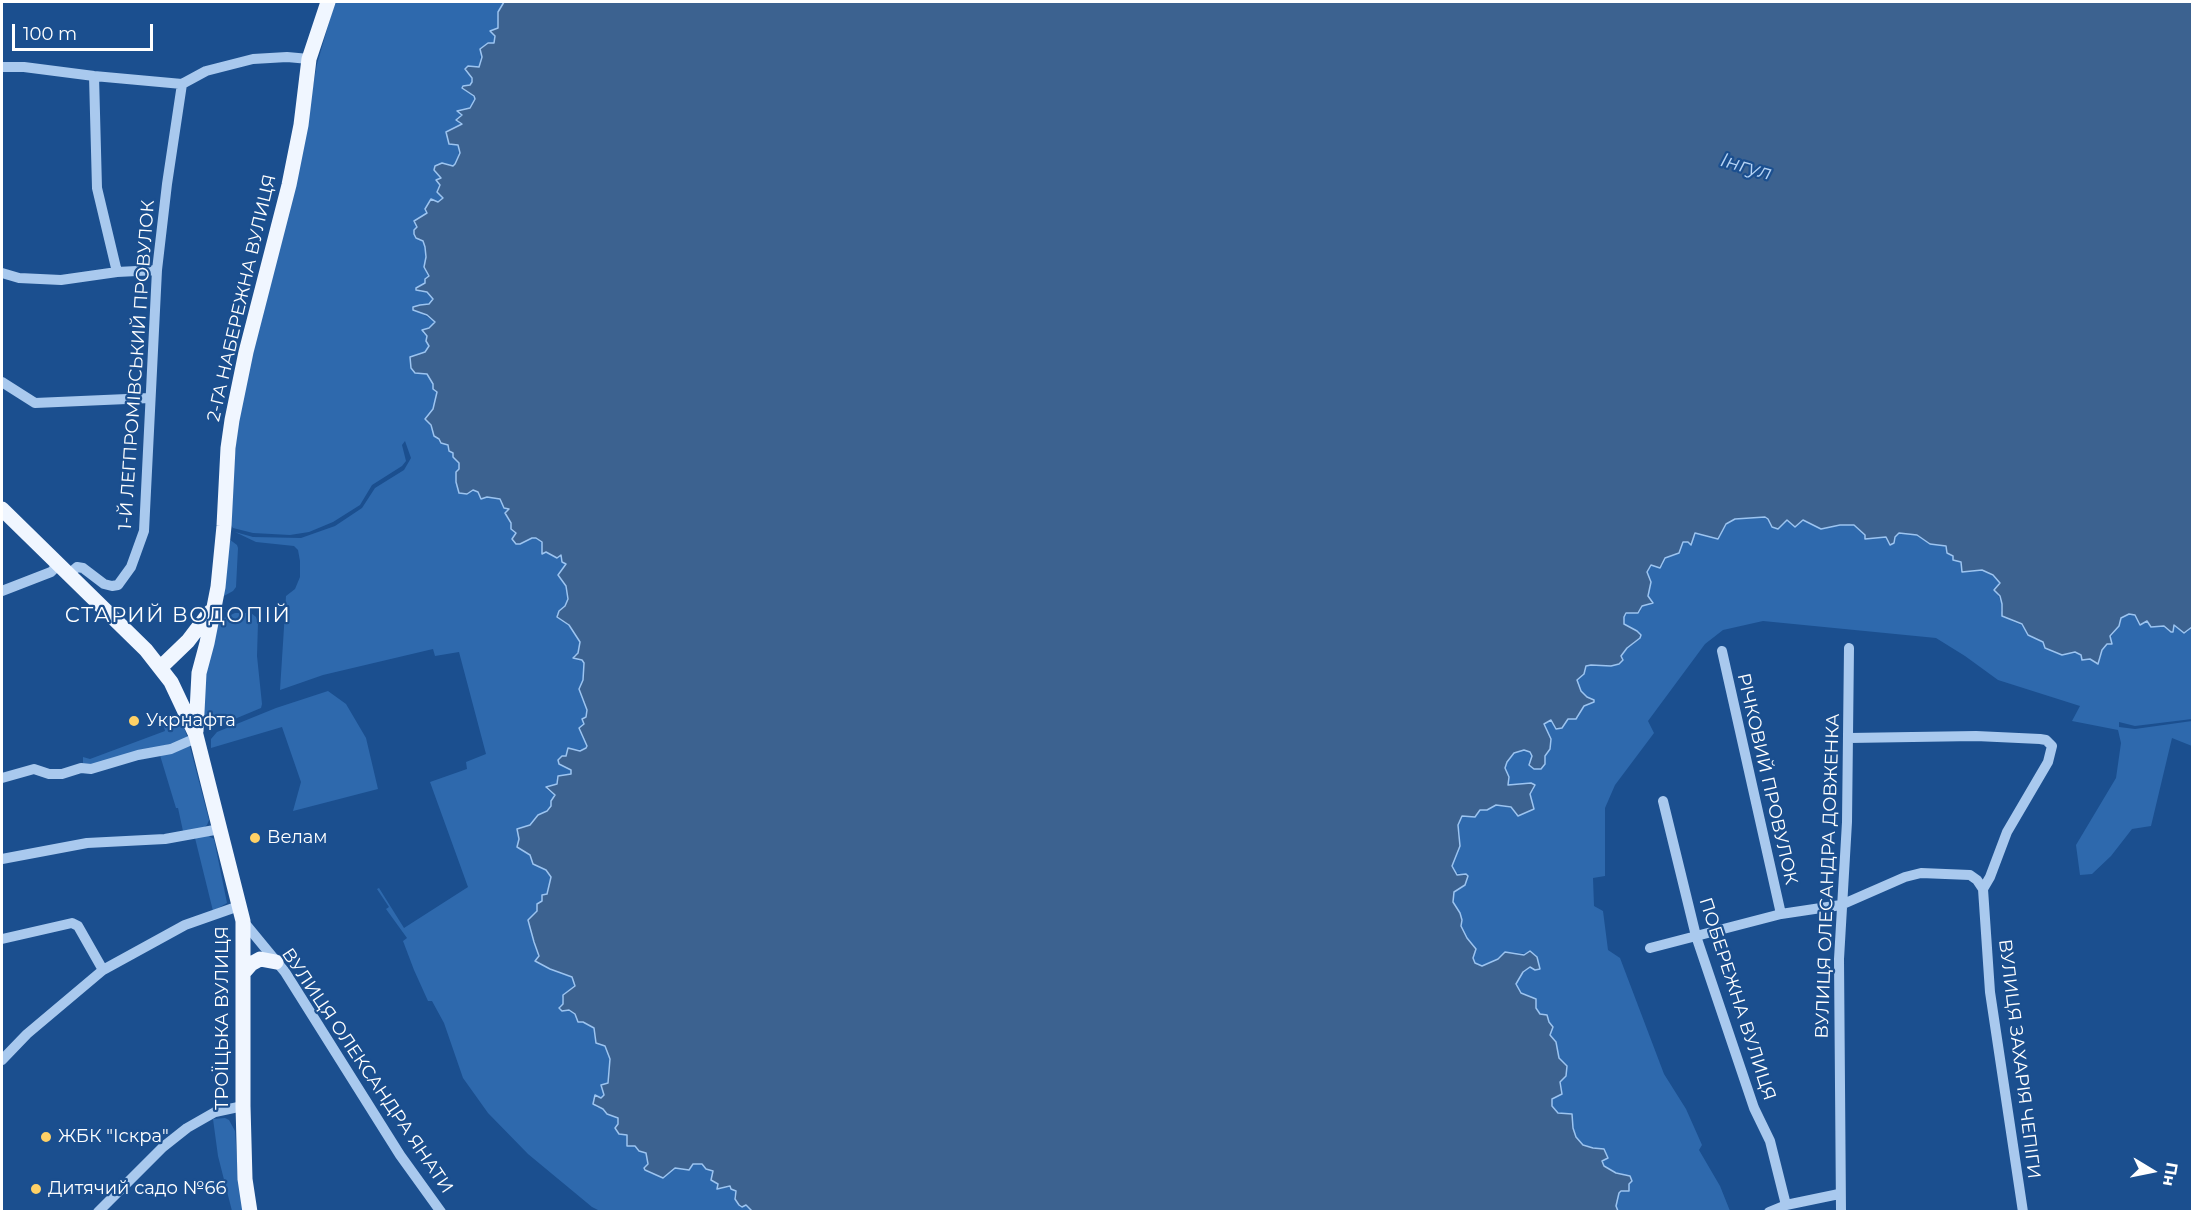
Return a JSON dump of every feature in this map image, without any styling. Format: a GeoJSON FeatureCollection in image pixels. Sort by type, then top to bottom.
{"type":"FeatureCollection","features":[{"type":"Feature","properties":{"kind":"main road","name":"2-ГА НАБЕРЕЖНА ВУЛИЦЯ"},"geometry":{"type":"LineString","coordinates":[[196,736],[199,673],[214,607],[223,536],[228,448],[232,420],[246,352],[289,185],[301,125],[309,59],[328,2]]}},
{"type":"Feature","properties":{"kind":"main road","name":"ТРОЇЦЬКА ВУЛИЦЯ"},"geometry":{"type":"LineString","coordinates":[[2,509],[161,667],[171,682],[196,736],[241,914],[244,972],[245,1179],[250,1212]]}},
{"type":"Feature","properties":{"kind":"main road"},"geometry":{"type":"LineString","coordinates":[[161,667],[188,641],[214,607]]}},
{"type":"Feature","properties":{"kind":"main road"},"geometry":{"type":"LineString","coordinates":[[244,972],[251,964],[261,959],[276,962]]}},
{"type":"Feature","properties":{"kind":"street"},"geometry":{"type":"LineString","coordinates":[[2,67],[44,69],[182,84],[206,71],[253,59],[287,57],[309,59]]}},
{"type":"Feature","properties":{"kind":"street"},"geometry":{"type":"LineString","coordinates":[[94,76],[97,188],[117,272]]}},
{"type":"Feature","properties":{"kind":"street","name":"1-Й ЛЕГПРОМІВСЬКИЙ ПРОВУЛОК"},"geometry":{"type":"LineString","coordinates":[[64,569],[84,568],[104,584],[115,586],[122,582],[131,567],[145,527],[157,270],[182,84]]}},
{"type":"Feature","properties":{"kind":"street"},"geometry":{"type":"LineString","coordinates":[[2,273],[19,278],[61,280],[117,272],[157,270]]}},
{"type":"Feature","properties":{"kind":"street"},"geometry":{"type":"LineString","coordinates":[[2,382],[30,402],[35,403],[150,398]]}},
{"type":"Feature","properties":{"kind":"street"},"geometry":{"type":"LineString","coordinates":[[2,591],[64,569]]}},
{"type":"Feature","properties":{"kind":"street","name":"ВУЛИЦЯ ОЛЕСАНДРА ДОВЖЕНКА"},"geometry":{"type":"LineString","coordinates":[[1841,1212],[1839,1194],[1841,1104],[1839,959],[1849,738],[1849,648]]}},
{"type":"Feature","properties":{"kind":"street","name":"РІЧКОВИЙ ПРОВУЛОК"},"geometry":{"type":"LineString","coordinates":[[1722,651],[1781,914]]}},
{"type":"Feature","properties":{"kind":"street"},"geometry":{"type":"LineString","coordinates":[[2,778],[34,769],[49,774],[62,774],[81,768],[91,769],[171,748],[196,736]]}},
{"type":"Feature","properties":{"kind":"street","name":"ВУЛИЦЯ ЗАХАРІЯ ЧЕПІГИ"},"geometry":{"type":"LineString","coordinates":[[1849,738],[1987,736],[2040,739],[2046,740],[2052,746],[2048,762],[2007,832],[1983,889],[1990,992],[2023,1212]]}},
{"type":"Feature","properties":{"kind":"street","name":"ПОБЕРЕЖНА ВУЛИЦЯ"},"geometry":{"type":"LineString","coordinates":[[1663,801],[1696,936],[1754,1108],[1770,1142],[1786,1205]]}},
{"type":"Feature","properties":{"kind":"street"},"geometry":{"type":"LineString","coordinates":[[2,859],[87,843],[165,839],[220,829]]}},
{"type":"Feature","properties":{"kind":"street"},"geometry":{"type":"LineString","coordinates":[[1650,948],[1781,914],[1841,905],[1905,877],[1921,873],[1970,875],[1983,889]]}},
{"type":"Feature","properties":{"kind":"street"},"geometry":{"type":"LineString","coordinates":[[2,1060],[27,1034],[103,970],[185,925],[241,914]]}},
{"type":"Feature","properties":{"kind":"street","name":"ВУЛИЦЯ ОЛЕКСАНДРА ЯНАТИ"},"geometry":{"type":"LineString","coordinates":[[241,914],[285,972],[400,1155],[441,1212]]}},
{"type":"Feature","properties":{"kind":"street"},"geometry":{"type":"LineString","coordinates":[[2,939],[72,923],[78,926],[103,970]]}},
{"type":"Feature","properties":{"kind":"street"},"geometry":{"type":"LineString","coordinates":[[98,1212],[163,1147],[187,1128],[215,1112],[243,1106]]}},
{"type":"Feature","properties":{"kind":"street"},"geometry":{"type":"LineString","coordinates":[[1769,1212],[1786,1205],[1839,1194]]}},
{"type":"Feature","properties":{"kind":"shaded area"},"geometry":{"type":"Polygon","coordinates":[[[335,2],[504,2],[498,12],[498,28],[494,34],[494,43],[482,48],[479,67],[468,67],[472,82],[465,86],[475,99],[470,108],[461,110],[461,117],[457,118],[462,124],[448,130],[448,141],[458,145],[459,156],[454,166],[442,163],[434,170],[442,178],[437,190],[443,198],[441,202],[431,199],[427,213],[416,219],[416,238],[423,241],[429,276],[425,283],[416,288],[421,292],[427,292],[434,299],[429,304],[417,307],[418,311],[435,322],[423,333],[427,336],[429,346],[425,352],[415,355],[418,373],[427,374],[433,384],[433,389],[437,392],[433,409],[427,417],[435,437],[448,444],[449,452],[453,453],[453,457],[459,463],[456,482],[459,493],[473,490],[478,492],[481,498],[500,499],[509,510],[506,515],[520,544],[536,538],[542,542],[542,552],[557,558],[561,555],[562,562],[566,564],[559,577],[566,586],[568,599],[557,617],[569,625],[580,642],[578,653],[573,656],[584,663],[583,680],[579,689],[587,710],[580,730],[587,746],[584,750],[572,749],[566,756],[562,756],[559,764],[571,770],[571,774],[561,777],[555,786],[549,786],[546,789],[555,795],[551,806],[530,825],[520,828],[518,847],[530,855],[533,864],[546,870],[551,877],[547,894],[542,897],[542,901],[537,904],[537,910],[528,920],[539,956],[535,961],[572,977],[575,986],[562,998],[563,1004],[559,1006],[562,1011],[569,1010],[594,1028],[596,1043],[605,1046],[610,1059],[608,1083],[601,1086],[604,1095],[595,1098],[593,1102],[596,1107],[603,1109],[607,1114],[618,1117],[618,1124],[615,1128],[619,1133],[626,1134],[638,1151],[646,1153],[648,1164],[645,1170],[652,1174],[675,1168],[689,1170],[693,1164],[702,1164],[713,1171],[711,1180],[718,1184],[717,1189],[731,1187],[736,1191],[734,1197],[739,1205],[745,1205],[752,1211],[602,1212],[592,1207],[528,1154],[488,1113],[463,1078],[444,1023],[432,1001],[428,1001],[414,970],[403,941],[407,938],[386,909],[389,907],[377,889],[379,888],[404,928],[468,887],[430,782],[467,769],[466,762],[486,754],[459,652],[435,656],[433,649],[323,675],[280,690],[286,596],[295,589],[300,577],[298,550],[294,546],[256,542],[235,532],[253,537],[301,538],[335,526],[362,508],[375,488],[404,470],[411,458],[405,441],[402,445],[406,461],[402,466],[372,485],[360,505],[333,522],[309,532],[290,535],[253,533],[233,528],[231,525],[232,484],[238,423],[252,353],[306,125],[317,64],[335,2]]]}},
{"type":"Feature","properties":{"kind":"shaded area"},"geometry":{"type":"Polygon","coordinates":[[[1759,516],[1768,519],[1775,529],[1787,520],[1793,525],[1806,520],[1821,529],[1854,525],[1865,535],[1874,538],[1886,537],[1889,542],[1901,532],[1917,535],[1930,544],[1944,545],[1950,554],[1961,562],[1965,572],[1982,570],[1998,579],[2000,583],[1995,589],[2002,604],[2001,611],[2012,621],[2026,627],[2027,633],[2043,642],[2051,651],[2058,654],[2079,653],[2082,659],[2090,659],[2096,664],[2099,663],[2102,650],[2120,624],[2121,618],[2129,614],[2135,615],[2139,624],[2147,621],[2153,627],[2164,626],[2169,631],[2174,625],[2187,632],[2192,627],[2192,719],[2135,726],[2119,722],[2119,727],[2135,729],[2192,721],[2192,746],[2172,738],[2151,826],[2132,829],[2111,856],[2092,874],[2080,875],[2076,845],[2116,778],[2121,743],[2118,730],[2072,721],[2080,706],[1998,680],[1936,638],[1763,621],[1723,630],[1705,644],[1648,721],[1654,733],[1615,785],[1605,808],[1605,876],[1593,878],[1594,906],[1603,911],[1608,950],[1620,958],[1664,1074],[1686,1109],[1702,1145],[1699,1150],[1720,1186],[1730,1211],[1618,1212],[1616,1206],[1619,1193],[1629,1187],[1632,1182],[1630,1176],[1616,1173],[1604,1166],[1602,1161],[1607,1156],[1605,1151],[1583,1145],[1576,1137],[1571,1120],[1557,1112],[1552,1106],[1552,1099],[1560,1092],[1560,1082],[1566,1076],[1567,1066],[1559,1058],[1556,1041],[1551,1036],[1551,1024],[1540,1014],[1530,996],[1521,993],[1516,984],[1523,972],[1530,967],[1534,968],[1537,962],[1536,955],[1510,952],[1482,966],[1475,963],[1473,959],[1475,947],[1461,926],[1460,913],[1453,902],[1454,892],[1459,888],[1461,874],[1455,873],[1452,868],[1460,836],[1458,825],[1462,816],[1487,810],[1496,805],[1511,808],[1516,815],[1534,809],[1530,794],[1534,789],[1528,783],[1510,786],[1507,784],[1505,768],[1507,762],[1514,753],[1524,750],[1530,752],[1532,756],[1529,765],[1535,769],[1545,764],[1545,756],[1550,749],[1551,740],[1544,725],[1553,720],[1555,728],[1568,719],[1578,718],[1584,706],[1594,702],[1581,691],[1576,680],[1584,674],[1587,666],[1619,664],[1627,648],[1640,638],[1641,635],[1637,631],[1624,624],[1624,617],[1628,612],[1640,612],[1642,606],[1653,602],[1648,600],[1651,580],[1647,572],[1651,565],[1662,566],[1665,558],[1675,555],[1683,542],[1692,542],[1695,533],[1715,539],[1720,536],[1727,524],[1735,519],[1759,516]]]}},
{"type":"Feature","properties":{"kind":"shaded area"},"geometry":{"type":"Polygon","coordinates":[[[229,539],[238,548],[236,587],[222,596],[229,539]]]}},
{"type":"Feature","properties":{"kind":"shaded area"},"geometry":{"type":"Polygon","coordinates":[[[235,613],[251,613],[258,622],[257,656],[262,704],[261,708],[225,723],[214,722],[205,718],[200,706],[215,622],[235,613]]]}},
{"type":"Feature","properties":{"kind":"shaded area"},"geometry":{"type":"Polygon","coordinates":[[[328,691],[346,704],[366,738],[378,789],[293,811],[301,782],[282,727],[211,748],[211,739],[217,732],[276,708],[328,691]]]}},
{"type":"Feature","properties":{"kind":"shaded area"},"geometry":{"type":"Polygon","coordinates":[[[179,713],[188,739],[91,767],[80,766],[83,763],[83,757],[90,759],[165,731],[162,719],[179,713]]]}},
{"type":"Feature","properties":{"kind":"shaded area"},"geometry":{"type":"Polygon","coordinates":[[[189,743],[209,820],[203,828],[183,831],[178,808],[176,808],[159,752],[189,743]]]}},
{"type":"Feature","properties":{"kind":"shaded area"},"geometry":{"type":"Polygon","coordinates":[[[207,835],[214,839],[227,903],[213,911],[195,838],[207,835]]]}},
{"type":"Feature","properties":{"kind":"shaded area"},"geometry":{"type":"Polygon","coordinates":[[[213,1119],[229,1120],[235,1131],[238,1174],[244,1211],[232,1211],[218,1156],[213,1119]]]}},
{"type":"Feature","properties":{"kind":"water","name":"Інгул"},"geometry":{"type":"Polygon","coordinates":[[[504,2],[2192,2],[2192,627],[2184,633],[2174,625],[2173,632],[2171,632],[2164,626],[2151,627],[2147,621],[2140,625],[2135,615],[2129,614],[2121,618],[2119,626],[2110,636],[2112,644],[2107,644],[2102,650],[2098,664],[2090,659],[2082,660],[2081,655],[2075,652],[2062,655],[2045,648],[2043,642],[2028,635],[2022,624],[2002,616],[2000,596],[1994,590],[2000,583],[1993,575],[1982,570],[1962,572],[1961,562],[1953,560],[1953,556],[1947,553],[1946,546],[1930,544],[1917,535],[1899,533],[1894,543],[1890,545],[1886,537],[1865,539],[1865,535],[1854,525],[1821,529],[1803,520],[1795,527],[1787,520],[1778,529],[1772,527],[1765,517],[1735,519],[1726,524],[1718,539],[1695,533],[1691,545],[1683,542],[1679,553],[1665,558],[1660,568],[1651,565],[1647,572],[1651,582],[1648,596],[1653,603],[1642,606],[1638,613],[1626,613],[1624,617],[1624,624],[1637,631],[1641,635],[1640,638],[1627,648],[1619,664],[1586,666],[1584,674],[1577,680],[1581,691],[1594,702],[1584,706],[1576,719],[1568,719],[1562,728],[1556,729],[1551,720],[1544,724],[1551,739],[1550,749],[1545,756],[1545,764],[1541,769],[1534,769],[1529,765],[1532,756],[1530,752],[1524,750],[1514,753],[1507,762],[1505,768],[1509,777],[1508,785],[1531,783],[1535,785],[1530,794],[1534,809],[1518,816],[1511,807],[1496,805],[1487,810],[1480,810],[1475,817],[1462,816],[1458,825],[1460,846],[1452,866],[1457,875],[1466,874],[1468,876],[1465,885],[1454,892],[1453,902],[1460,913],[1461,926],[1476,949],[1473,958],[1475,963],[1482,966],[1498,959],[1505,952],[1524,955],[1530,951],[1537,957],[1540,969],[1535,970],[1530,967],[1523,972],[1516,984],[1521,993],[1536,999],[1536,1008],[1540,1014],[1547,1015],[1553,1027],[1550,1035],[1556,1042],[1559,1058],[1567,1066],[1566,1076],[1560,1082],[1562,1094],[1552,1099],[1552,1106],[1558,1113],[1572,1114],[1576,1137],[1583,1145],[1604,1149],[1608,1158],[1602,1161],[1604,1166],[1616,1173],[1630,1176],[1632,1181],[1629,1184],[1629,1191],[1619,1193],[1616,1206],[1618,1211],[752,1211],[746,1205],[742,1207],[739,1205],[735,1199],[736,1191],[730,1186],[717,1189],[718,1184],[711,1180],[713,1171],[706,1169],[702,1164],[693,1164],[689,1170],[675,1168],[663,1178],[645,1170],[648,1164],[646,1153],[639,1151],[635,1146],[627,1146],[627,1135],[619,1134],[615,1128],[618,1118],[607,1114],[593,1104],[595,1095],[601,1098],[604,1095],[601,1085],[608,1083],[610,1059],[605,1046],[596,1043],[594,1028],[578,1022],[575,1014],[569,1010],[562,1011],[559,1008],[563,1004],[563,995],[575,986],[572,977],[535,961],[539,956],[528,920],[537,911],[537,904],[542,901],[542,895],[547,894],[551,877],[546,870],[533,864],[530,855],[517,847],[519,839],[517,829],[530,825],[538,815],[547,811],[551,806],[555,795],[546,787],[557,784],[558,776],[571,774],[571,770],[559,764],[558,760],[566,756],[568,748],[580,751],[587,746],[579,728],[584,724],[582,719],[586,717],[587,710],[579,689],[583,680],[584,663],[582,660],[573,658],[578,653],[580,642],[569,625],[557,617],[568,599],[566,586],[558,575],[566,564],[562,562],[561,555],[557,558],[546,552],[542,554],[542,542],[536,538],[516,544],[512,539],[516,533],[511,529],[511,523],[505,513],[509,509],[504,508],[500,499],[487,497],[481,499],[478,492],[473,490],[467,494],[459,493],[456,472],[459,469],[459,463],[449,451],[448,445],[441,443],[434,436],[431,425],[425,419],[433,409],[437,392],[433,389],[433,384],[427,374],[415,373],[411,368],[410,357],[425,352],[429,346],[426,341],[427,336],[422,330],[429,328],[435,322],[427,315],[413,310],[413,307],[429,304],[433,299],[427,292],[416,290],[425,283],[425,279],[429,276],[424,267],[425,247],[423,241],[416,238],[414,234],[417,227],[414,221],[427,213],[425,209],[431,199],[438,202],[443,198],[437,192],[440,185],[436,180],[441,178],[434,170],[435,166],[442,163],[453,166],[455,164],[460,153],[458,145],[449,144],[446,132],[462,124],[456,120],[462,115],[457,111],[470,108],[475,99],[462,88],[472,82],[472,78],[465,69],[468,66],[479,67],[482,57],[480,49],[488,43],[494,43],[495,36],[490,31],[498,28],[498,12],[504,2]]]}},
{"type":"Feature","properties":{"kind":"place","name":"Укрнафта"},"geometry":{"type":"Point","coordinates":[134,721]}},
{"type":"Feature","properties":{"kind":"place","name":"Велам"},"geometry":{"type":"Point","coordinates":[255,838]}},
{"type":"Feature","properties":{"kind":"place","name":"ЖБК \"Іскра\""},"geometry":{"type":"Point","coordinates":[46,1137]}},
{"type":"Feature","properties":{"kind":"place","name":"Дитячий садо №66"},"geometry":{"type":"Point","coordinates":[36,1189]}},
{"type":"Feature","properties":{"kind":"district","name":"СТАРИЙ ВОДОПІЙ"},"geometry":{"type":"Point","coordinates":[178,616]}}]}
